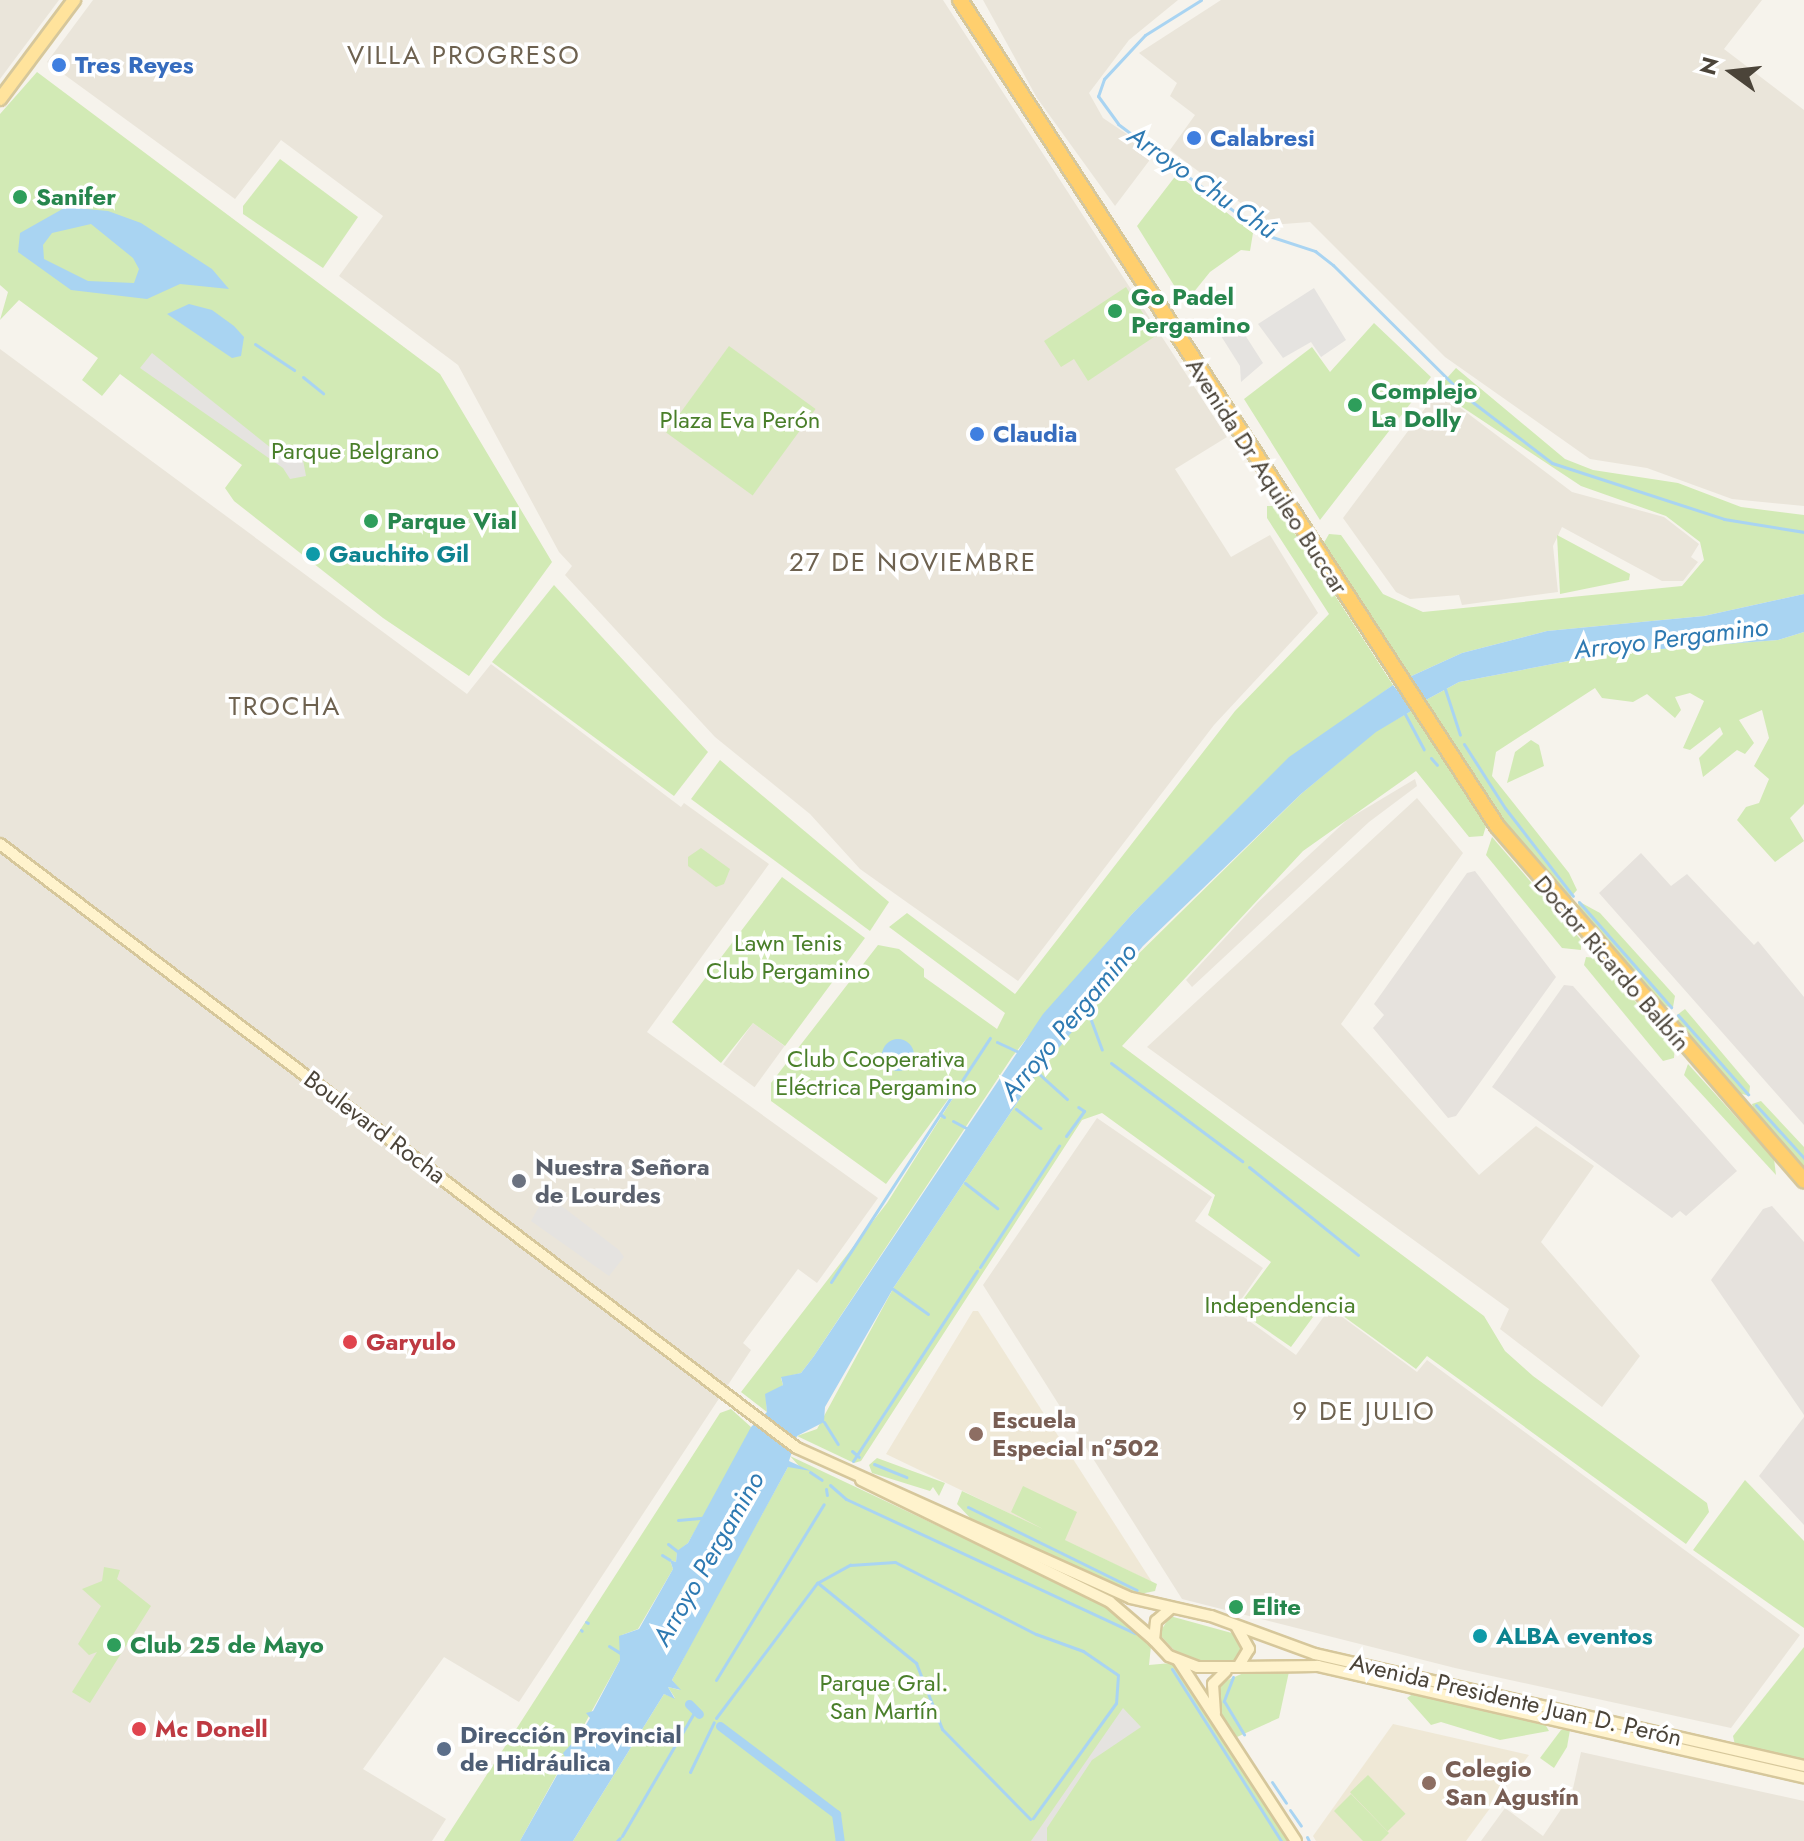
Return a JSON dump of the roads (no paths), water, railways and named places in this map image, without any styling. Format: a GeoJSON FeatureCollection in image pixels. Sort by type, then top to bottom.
{"type":"FeatureCollection","features":[{"type":"Feature","properties":{"kind":"highway","name":"Avenida Dr Aquileo Buccar"},"geometry":{"type":"LineString","coordinates":[[960,0],[1436,733]]}},
{"type":"Feature","properties":{"kind":"highway","name":"Doctor Ricardo Balbín"},"geometry":{"type":"LineString","coordinates":[[1436,733],[1521,859],[1804,1181]]}},
{"type":"Feature","properties":{"kind":"main road"},"geometry":{"type":"LineString","coordinates":[[0,99],[74,0]]}},
{"type":"Feature","properties":{"kind":"main road","name":"Boulevard Rocha"},"geometry":{"type":"LineString","coordinates":[[0,844],[797,1448]]}},
{"type":"Feature","properties":{"kind":"main road","name":"Avenida Presidente Juan D. Perón"},"geometry":{"type":"LineString","coordinates":[[797,1448],[1116,1592],[1231,1623],[1315,1654],[1804,1766]]}},
{"type":"Feature","properties":{"kind":"main road","name":"Avenida Presidente Juan D. Perón"},"geometry":{"type":"LineString","coordinates":[[856,1476],[881,1494],[1110,1602],[1178,1660],[1226,1671],[1238,1667],[1318,1666],[1804,1777]]}},
{"type":"Feature","properties":{"kind":"main road"},"geometry":{"type":"LineString","coordinates":[[1154,1640],[1156,1621],[1170,1609]]}},
{"type":"Feature","properties":{"kind":"main road"},"geometry":{"type":"LineString","coordinates":[[1231,1623],[1248,1639],[1238,1667]]}},
{"type":"Feature","properties":{"kind":"main road"},"geometry":{"type":"LineString","coordinates":[[1178,1660],[1296,1841]]}},
{"type":"Feature","properties":{"kind":"main road"},"geometry":{"type":"LineString","coordinates":[[1216,1719],[1211,1694],[1226,1671]]}},
{"type":"Feature","properties":{"kind":"water"},"geometry":{"type":"Polygon","coordinates":[[[66,207],[108,211],[141,223],[212,269],[229,289],[180,284],[147,299],[71,290],[18,252],[20,233],[66,207]],[[91,224],[52,233],[43,245],[44,259],[88,281],[134,283],[139,269],[133,258],[91,224]]]}},
{"type":"Feature","properties":{"kind":"water"},"geometry":{"type":"Polygon","coordinates":[[[189,304],[212,310],[234,326],[244,337],[241,356],[232,358],[167,314],[189,304]]]}},
{"type":"Feature","properties":{"kind":"water","name":"Arroyo Pergamino"},"geometry":{"type":"Polygon","coordinates":[[[1804,594],[1804,632],[1778,640],[1610,653],[1459,682],[1424,701],[1405,679],[1462,653],[1547,631],[1704,616],[1804,594]]]}},
{"type":"Feature","properties":{"kind":"water","name":"Arroyo Pergamino"},"geometry":{"type":"Polygon","coordinates":[[[1393,685],[1413,710],[1376,732],[1301,794],[1143,946],[1033,1079],[894,1287],[825,1407],[824,1422],[797,1436],[789,1461],[811,1471],[788,1467],[672,1680],[681,1690],[668,1687],[675,1699],[664,1694],[573,1841],[520,1841],[566,1759],[563,1753],[580,1735],[590,1718],[586,1713],[593,1711],[620,1660],[619,1636],[639,1629],[673,1569],[670,1560],[676,1562],[677,1551],[688,1543],[751,1427],[767,1412],[765,1394],[783,1385],[781,1377],[801,1373],[814,1356],[1043,1014],[1133,913],[1289,757],[1393,685]]]}},
{"type":"Feature","properties":{"kind":"water"},"geometry":{"type":"Polygon","coordinates":[[[898,1039],[910,1043],[914,1055],[910,1067],[898,1071],[886,1067],[882,1055],[886,1043],[898,1039]]]}},
{"type":"Feature","properties":{"kind":"waterway","name":"Arroyo Chu Chú"},"geometry":{"type":"LineString","coordinates":[[1201,0],[1145,35],[1104,79],[1098,96],[1118,124],[1266,235],[1315,251],[1333,265],[1466,397],[1552,463],[1724,519],[1804,532]]}},
{"type":"Feature","properties":{"kind":"waterway"},"geometry":{"type":"LineString","coordinates":[[255,344],[294,370]]}},
{"type":"Feature","properties":{"kind":"waterway"},"geometry":{"type":"LineString","coordinates":[[303,377],[323,393]]}},
{"type":"Feature","properties":{"kind":"waterway"},"geometry":{"type":"LineString","coordinates":[[1445,689],[1460,735]]}},
{"type":"Feature","properties":{"kind":"waterway"},"geometry":{"type":"LineString","coordinates":[[1405,714],[1424,749]]}},
{"type":"Feature","properties":{"kind":"waterway"},"geometry":{"type":"LineString","coordinates":[[1464,744],[1505,808],[1573,896]]}},
{"type":"Feature","properties":{"kind":"waterway"},"geometry":{"type":"LineString","coordinates":[[1431,758],[1437,765]]}},
{"type":"Feature","properties":{"kind":"waterway"},"geometry":{"type":"LineString","coordinates":[[1579,902],[1671,1007]]}},
{"type":"Feature","properties":{"kind":"waterway","name":"Arroyo Pergamino"},"geometry":{"type":"LineString","coordinates":[[1088,1012],[1102,1050]]}},
{"type":"Feature","properties":{"kind":"waterway"},"geometry":{"type":"LineString","coordinates":[[1678,1015],[1748,1094]]}},
{"type":"Feature","properties":{"kind":"waterway"},"geometry":{"type":"LineString","coordinates":[[940,1114],[990,1038]]}},
{"type":"Feature","properties":{"kind":"waterway","name":"Arroyo Pergamino"},"geometry":{"type":"LineString","coordinates":[[997,1042],[1018,1052]]}},
{"type":"Feature","properties":{"kind":"waterway"},"geometry":{"type":"LineString","coordinates":[[1111,1063],[1242,1161]]}},
{"type":"Feature","properties":{"kind":"waterway","name":"Arroyo Pergamino"},"geometry":{"type":"LineString","coordinates":[[1038,1073],[1067,1099]]}},
{"type":"Feature","properties":{"kind":"waterway"},"geometry":{"type":"LineString","coordinates":[[1756,1105],[1804,1158]]}},
{"type":"Feature","properties":{"kind":"waterway"},"geometry":{"type":"LineString","coordinates":[[1066,1136],[1084,1111],[1078,1107]]}},
{"type":"Feature","properties":{"kind":"waterway","name":"Arroyo Pergamino"},"geometry":{"type":"LineString","coordinates":[[1016,1109],[1040,1128]]}},
{"type":"Feature","properties":{"kind":"waterway"},"geometry":{"type":"LineString","coordinates":[[831,1282],[940,1114],[944,1117]]}},
{"type":"Feature","properties":{"kind":"waterway"},"geometry":{"type":"LineString","coordinates":[[953,1121],[968,1129]]}},
{"type":"Feature","properties":{"kind":"waterway"},"geometry":{"type":"LineString","coordinates":[[980,1267],[1059,1146]]}},
{"type":"Feature","properties":{"kind":"waterway"},"geometry":{"type":"LineString","coordinates":[[1249,1167],[1358,1255]]}},
{"type":"Feature","properties":{"kind":"waterway"},"geometry":{"type":"LineString","coordinates":[[965,1183],[997,1208]]}},
{"type":"Feature","properties":{"kind":"waterway"},"geometry":{"type":"LineString","coordinates":[[853,1461],[977,1271]]}},
{"type":"Feature","properties":{"kind":"waterway"},"geometry":{"type":"LineString","coordinates":[[893,1289],[928,1314]]}},
{"type":"Feature","properties":{"kind":"waterway"},"geometry":{"type":"LineString","coordinates":[[824,1422],[838,1444]]}},
{"type":"Feature","properties":{"kind":"waterway"},"geometry":{"type":"LineString","coordinates":[[852,1451],[859,1457]]}},
{"type":"Feature","properties":{"kind":"waterway"},"geometry":{"type":"LineString","coordinates":[[874,1464],[906,1477]]}},
{"type":"Feature","properties":{"kind":"waterway"},"geometry":{"type":"LineString","coordinates":[[810,1472],[822,1480]]}},
{"type":"Feature","properties":{"kind":"waterway"},"geometry":{"type":"LineString","coordinates":[[830,1485],[846,1499],[1135,1633]]}},
{"type":"Feature","properties":{"kind":"waterway"},"geometry":{"type":"LineString","coordinates":[[826,1489],[827,1495]]}},
{"type":"Feature","properties":{"kind":"waterway"},"geometry":{"type":"LineString","coordinates":[[716,1680],[824,1504]]}},
{"type":"Feature","properties":{"kind":"waterway"},"geometry":{"type":"LineString","coordinates":[[968,1507],[1137,1590]]}},
{"type":"Feature","properties":{"kind":"waterway","name":"Arroyo Pergamino"},"geometry":{"type":"LineString","coordinates":[[678,1520],[703,1518]]}},
{"type":"Feature","properties":{"kind":"waterway"},"geometry":{"type":"LineString","coordinates":[[668,1544],[677,1551]]}},
{"type":"Feature","properties":{"kind":"waterway"},"geometry":{"type":"LineString","coordinates":[[662,1555],[670,1560]]}},
{"type":"Feature","properties":{"kind":"waterway"},"geometry":{"type":"LineString","coordinates":[[716,1718],[817,1583],[850,1565],[895,1562],[1036,1634],[1083,1651],[1118,1675],[1116,1703],[1033,1818]]}},
{"type":"Feature","properties":{"kind":"waterway"},"geometry":{"type":"LineString","coordinates":[[818,1583],[916,1663],[942,1729],[1030,1819]]}},
{"type":"Feature","properties":{"kind":"waterway"},"geometry":{"type":"LineString","coordinates":[[609,1646],[620,1653]]}},
{"type":"Feature","properties":{"kind":"waterway"},"geometry":{"type":"LineString","coordinates":[[1172,1669],[1281,1841]]}},
{"type":"Feature","properties":{"kind":"waterway"},"geometry":{"type":"LineString","coordinates":[[1233,1677],[1224,1701],[1244,1734]]}},
{"type":"Feature","properties":{"kind":"waterway"},"geometry":{"type":"LineString","coordinates":[[689,1704],[699,1714]]}},
{"type":"Feature","properties":{"kind":"waterway"},"geometry":{"type":"LineString","coordinates":[[622,1836],[695,1711]]}},
{"type":"Feature","properties":{"kind":"waterway"},"geometry":{"type":"LineString","coordinates":[[690,1772],[714,1722]]}},
{"type":"Feature","properties":{"kind":"waterway"},"geometry":{"type":"LineString","coordinates":[[720,1726],[836,1814],[840,1841]]}},
{"type":"Feature","properties":{"kind":"waterway"},"geometry":{"type":"LineString","coordinates":[[1272,1782],[1286,1803]]}},
{"type":"Feature","properties":{"kind":"waterway"},"geometry":{"type":"LineString","coordinates":[[1290,1810],[1301,1826]]}},
{"type":"Feature","properties":{"kind":"waterway"},"geometry":{"type":"LineString","coordinates":[[1307,1837],[1309,1841]]}},
{"type":"Feature","properties":{"kind":"waterway"},"geometry":{"type":"LineString","coordinates":[[617,1841],[620,1838]]}},
{"type":"Feature","properties":{"kind":"place","name":"Tres Reyes"},"geometry":{"type":"Point","coordinates":[59,65]}},
{"type":"Feature","properties":{"kind":"place","name":"Calabresi"},"geometry":{"type":"Point","coordinates":[1194,138]}},
{"type":"Feature","properties":{"kind":"place","name":"Sanifer"},"geometry":{"type":"Point","coordinates":[20,197]}},
{"type":"Feature","properties":{"kind":"place","name":"Go Padel Pergamino"},"geometry":{"type":"Point","coordinates":[1115,311]}},
{"type":"Feature","properties":{"kind":"place","name":"Complejo La Dolly"},"geometry":{"type":"Point","coordinates":[1355,405]}},
{"type":"Feature","properties":{"kind":"place","name":"Claudia"},"geometry":{"type":"Point","coordinates":[977,434]}},
{"type":"Feature","properties":{"kind":"place","name":"Parque Vial"},"geometry":{"type":"Point","coordinates":[371,521]}},
{"type":"Feature","properties":{"kind":"place","name":"Gauchito Gil"},"geometry":{"type":"Point","coordinates":[313,554]}},
{"type":"Feature","properties":{"kind":"place","name":"Nuestra Señora de Lourdes"},"geometry":{"type":"Point","coordinates":[519,1181]}},
{"type":"Feature","properties":{"kind":"place","name":"Garyulo"},"geometry":{"type":"Point","coordinates":[350,1342]}},
{"type":"Feature","properties":{"kind":"place","name":"Escuela Especial n°502"},"geometry":{"type":"Point","coordinates":[976,1434]}},
{"type":"Feature","properties":{"kind":"place","name":"Elite"},"geometry":{"type":"Point","coordinates":[1236,1607]}},
{"type":"Feature","properties":{"kind":"place","name":"ALBA eventos"},"geometry":{"type":"Point","coordinates":[1480,1636]}},
{"type":"Feature","properties":{"kind":"place","name":"Club 25 de Mayo"},"geometry":{"type":"Point","coordinates":[114,1645]}},
{"type":"Feature","properties":{"kind":"place","name":"Mc Donell"},"geometry":{"type":"Point","coordinates":[139,1729]}},
{"type":"Feature","properties":{"kind":"place","name":"Dirección Provincial de Hidráulica"},"geometry":{"type":"Point","coordinates":[444,1749]}},
{"type":"Feature","properties":{"kind":"place","name":"Colegio San Agustín"},"geometry":{"type":"Point","coordinates":[1429,1783]}},
{"type":"Feature","properties":{"kind":"district","name":"VILLA PROGRESO"},"geometry":{"type":"Point","coordinates":[464,56]}},
{"type":"Feature","properties":{"kind":"district","name":"27 DE NOVIEMBRE"},"geometry":{"type":"Point","coordinates":[913,563]}},
{"type":"Feature","properties":{"kind":"district","name":"TROCHA"},"geometry":{"type":"Point","coordinates":[285,707]}},
{"type":"Feature","properties":{"kind":"district","name":"9 DE JULIO"},"geometry":{"type":"Point","coordinates":[1364,1412]}},
{"type":"Feature","properties":{"kind":"park label","name":"Plaza Eva Perón"},"geometry":{"type":"Point","coordinates":[740,420]}},
{"type":"Feature","properties":{"kind":"park label","name":"Parque Belgrano"},"geometry":{"type":"Point","coordinates":[355,451]}},
{"type":"Feature","properties":{"kind":"park label","name":"Lawn Tenis Club Pergamino"},"geometry":{"type":"Point","coordinates":[788,957]}},
{"type":"Feature","properties":{"kind":"park label","name":"Club Cooperativa Eléctrica Pergamino"},"geometry":{"type":"Point","coordinates":[876,1073]}},
{"type":"Feature","properties":{"kind":"park label","name":"Independencia"},"geometry":{"type":"Point","coordinates":[1280,1305]}},
{"type":"Feature","properties":{"kind":"park label","name":"Parque Gral. San Martín"},"geometry":{"type":"Point","coordinates":[884,1697]}}]}
